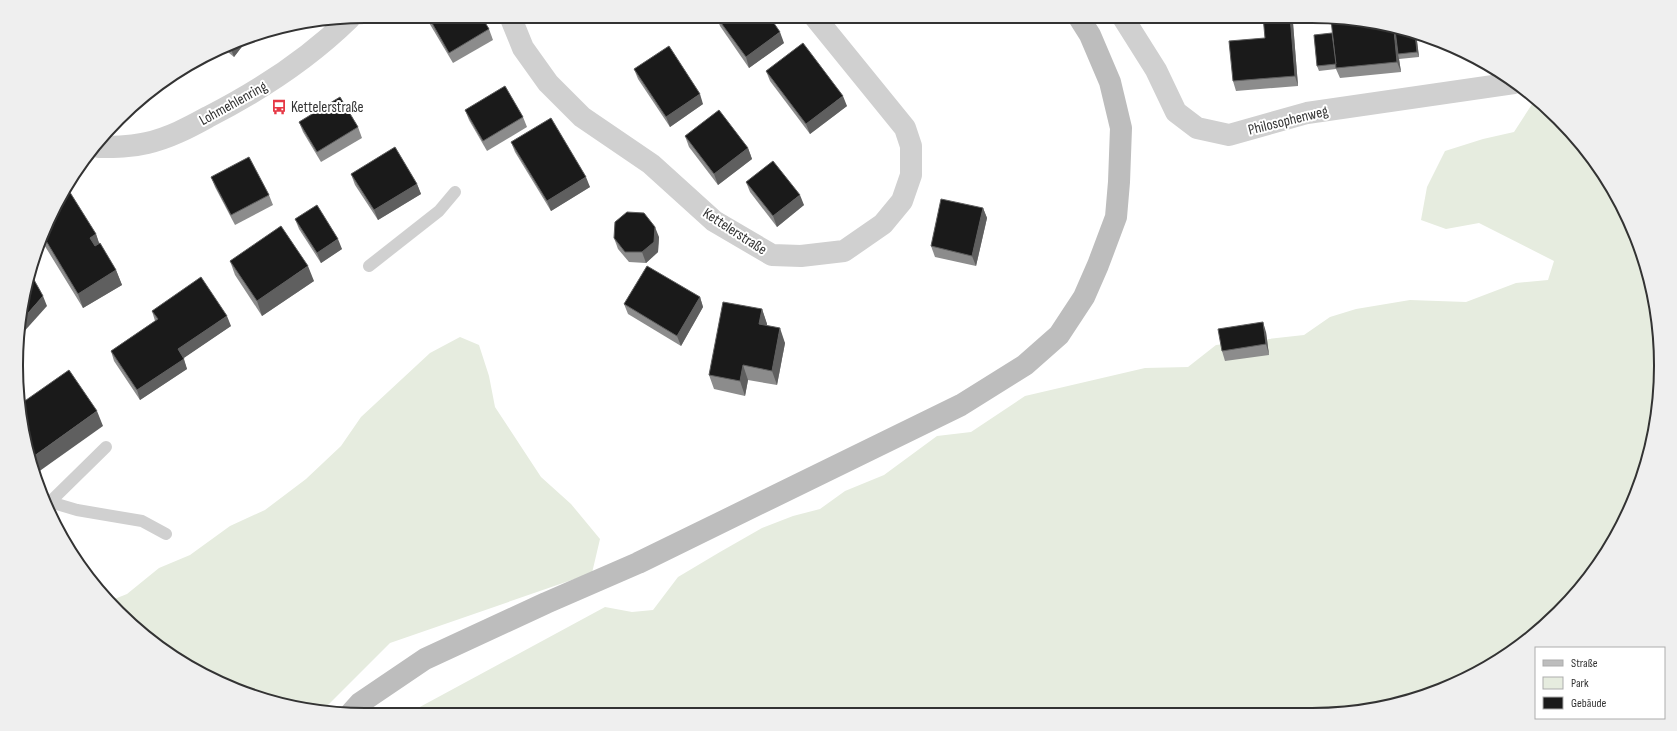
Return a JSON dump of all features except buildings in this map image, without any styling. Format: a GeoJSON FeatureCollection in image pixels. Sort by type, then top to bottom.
{"type":"FeatureCollection","features":[{"type":"Feature","properties":{"kind":"street","name":"Kettelerstraße"},"geometry":{"type":"LineString","coordinates":[[513,23],[523,48],[548,82],[582,117],[651,164],[714,221],[772,255],[801,256],[844,252],[883,224],[902,201],[911,175],[911,146],[905,128],[820,23]]}},
{"type":"Feature","properties":{"kind":"street"},"geometry":{"type":"LineString","coordinates":[[356,708],[360,703],[425,659],[546,603],[638,563],[961,405],[1025,365],[1059,335],[1084,297],[1098,265],[1116,218],[1119,182],[1121,128],[1112,90],[1090,35],[1082,23]]}},
{"type":"Feature","properties":{"kind":"street","name":"Philosophenweg"},"geometry":{"type":"LineString","coordinates":[[1126,23],[1156,70],[1176,112],[1197,128],[1229,135],[1307,113],[1506,84]]}},
{"type":"Feature","properties":{"kind":"street","name":"Lohmehlenring"},"geometry":{"type":"LineString","coordinates":[[102,147],[146,144],[172,136],[267,84],[305,57],[339,24]]}},
{"type":"Feature","properties":{"kind":"lane"},"geometry":{"type":"LineString","coordinates":[[369,266],[439,211],[455,192]]}},
{"type":"Feature","properties":{"kind":"lane"},"geometry":{"type":"LineString","coordinates":[[50,500],[106,447]]}},
{"type":"Feature","properties":{"kind":"lane"},"geometry":{"type":"LineString","coordinates":[[52,503],[77,510],[142,521],[166,534]]}},
{"type":"Feature","properties":{"kind":"green space"},"geometry":{"type":"Polygon","coordinates":[[[1532,104],[1554,123],[1583,157],[1608,194],[1619,214],[1636,255],[1651,321],[1654,366],[1651,410],[1636,476],[1619,517],[1596,556],[1569,591],[1554,608],[1537,623],[1502,650],[1463,673],[1422,690],[1400,696],[1356,705],[1312,708],[418,708],[605,607],[632,612],[653,610],[678,577],[720,552],[762,528],[793,516],[820,509],[845,491],[884,475],[937,436],[971,432],[1025,396],[1145,368],[1188,367],[1216,345],[1304,335],[1330,317],[1356,309],[1410,300],[1466,302],[1516,283],[1548,280],[1554,261],[1479,223],[1446,229],[1421,220],[1427,187],[1445,151],[1483,139],[1514,132],[1532,104]]]}},
{"type":"Feature","properties":{"kind":"green space"},"geometry":{"type":"Polygon","coordinates":[[[460,337],[479,345],[489,376],[495,407],[541,477],[571,504],[600,539],[592,573],[390,643],[327,706],[299,701],[255,690],[214,673],[175,650],[157,637],[123,608],[115,599],[127,594],[159,568],[190,555],[230,526],[265,510],[306,479],[341,446],[361,417],[430,353],[460,337]]]}},
{"type":"Feature","properties":{"kind":"place","name":"Kettelerstraße"},"geometry":{"type":"Point","coordinates":[279,107]}}]}
